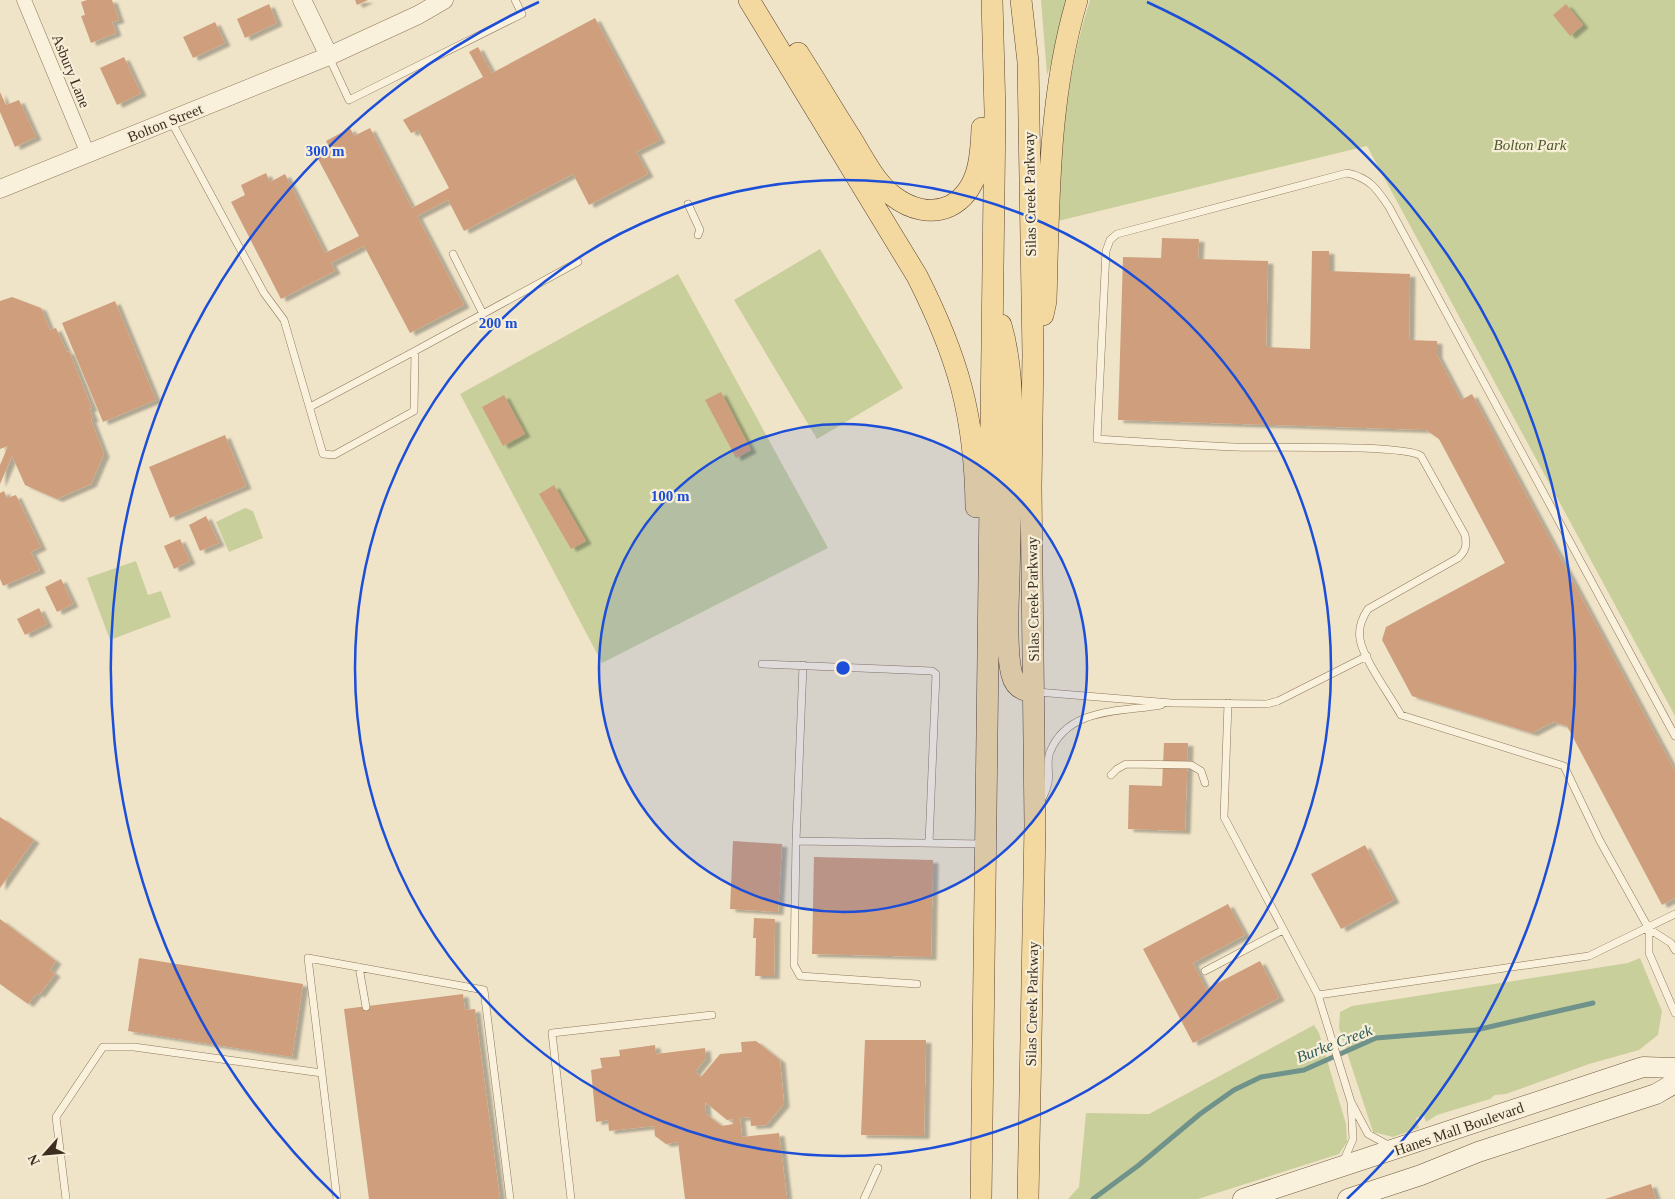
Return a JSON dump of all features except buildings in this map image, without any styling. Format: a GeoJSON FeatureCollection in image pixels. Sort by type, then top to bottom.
{"type":"FeatureCollection","features":[{"type":"Feature","properties":{"kind":"main road"},"geometry":{"type":"LineString","coordinates":[[748,0],[917,276],[951,351],[961,381],[972,436],[975,472],[976,550],[988,632]]}},
{"type":"Feature","properties":{"kind":"main road"},"geometry":{"type":"LineString","coordinates":[[765,0],[874,175],[899,200],[913,208],[929,211],[954,204],[968,192],[974,181],[982,140],[983,57],[993,10]]}},
{"type":"Feature","properties":{"kind":"main road","name":"Silas Creek Parkway"},"geometry":{"type":"LineString","coordinates":[[1021,0],[1028,62],[1033,354],[1031,487],[1035,825],[1028,1199]]}},
{"type":"Feature","properties":{"kind":"main road"},"geometry":{"type":"LineString","coordinates":[[1033,354],[1046,301],[1049,178],[1057,96],[1065,44],[1077,0]]}},
{"type":"Feature","properties":{"kind":"main road"},"geometry":{"type":"LineString","coordinates":[[980,1199],[993,296],[993,10]]}},
{"type":"Feature","properties":{"kind":"main road"},"geometry":{"type":"LineString","coordinates":[[993,296],[1006,340],[1010,381],[1008,600],[1011,671],[1018,686],[1024,691],[1034,692]]}},
{"type":"Feature","properties":{"kind":"main road","name":"Hanes Mall Boulevard"},"geometry":{"type":"LineString","coordinates":[[1243,1199],[1400,1149],[1643,1067],[1675,1068]]}},
{"type":"Feature","properties":{"kind":"main road","name":"Hanes Mall Boulevard"},"geometry":{"type":"LineString","coordinates":[[1348,1199],[1421,1175],[1478,1152],[1656,1094],[1675,1083]]}},
{"type":"Feature","properties":{"kind":"street","name":"Asbury Lane"},"geometry":{"type":"LineString","coordinates":[[24,0],[88,154]]}},
{"type":"Feature","properties":{"kind":"street"},"geometry":{"type":"LineString","coordinates":[[302,0],[329,56]]}},
{"type":"Feature","properties":{"kind":"street","name":"Bolton Street"},"geometry":{"type":"LineString","coordinates":[[0,189],[329,56],[418,15],[444,0]]}},
{"type":"Feature","properties":{"kind":"lane"},"geometry":{"type":"LineString","coordinates":[[329,56],[349,100],[522,14],[515,0]]}},
{"type":"Feature","properties":{"kind":"lane"},"geometry":{"type":"LineString","coordinates":[[171,121],[264,293],[284,320],[323,454],[334,455],[414,411],[415,351]]}},
{"type":"Feature","properties":{"kind":"lane"},"geometry":{"type":"LineString","coordinates":[[1675,736],[1389,207],[1378,191],[1362,176],[1347,173],[1117,234],[1110,240],[1106,251],[1097,439],[1235,447],[1376,449],[1416,452],[1422,456],[1465,535],[1467,544],[1464,553],[1458,558],[1368,609],[1362,617],[1359,630],[1360,641],[1366,656],[1401,716],[1564,766],[1600,841],[1649,928],[1671,943],[1675,950]]}},
{"type":"Feature","properties":{"kind":"lane"},"geometry":{"type":"LineString","coordinates":[[688,204],[700,230],[698,234]]}},
{"type":"Feature","properties":{"kind":"lane"},"geometry":{"type":"LineString","coordinates":[[453,254],[483,314]]}},
{"type":"Feature","properties":{"kind":"lane"},"geometry":{"type":"LineString","coordinates":[[310,408],[578,262]]}},
{"type":"Feature","properties":{"kind":"lane"},"geometry":{"type":"LineString","coordinates":[[1034,692],[1171,703],[1255,705],[1278,701],[1366,656]]}},
{"type":"Feature","properties":{"kind":"lane"},"geometry":{"type":"LineString","coordinates":[[762,664],[932,671],[936,674],[929,844]]}},
{"type":"Feature","properties":{"kind":"lane"},"geometry":{"type":"LineString","coordinates":[[803,665],[796,842],[794,965],[800,976],[917,984]]}},
{"type":"Feature","properties":{"kind":"lane"},"geometry":{"type":"LineString","coordinates":[[1035,825],[1048,782],[1049,754],[1062,731],[1094,714],[1171,703]]}},
{"type":"Feature","properties":{"kind":"lane"},"geometry":{"type":"LineString","coordinates":[[1228,703],[1224,818],[1318,995],[1350,1102],[1353,1139],[1349,1152],[1337,1169]]}},
{"type":"Feature","properties":{"kind":"lane"},"geometry":{"type":"LineString","coordinates":[[1111,775],[1126,764],[1191,765],[1201,771],[1205,784]]}},
{"type":"Feature","properties":{"kind":"lane"},"geometry":{"type":"LineString","coordinates":[[796,842],[986,844]]}},
{"type":"Feature","properties":{"kind":"lane"},"geometry":{"type":"LineString","coordinates":[[1318,995],[1589,956],[1675,914]]}},
{"type":"Feature","properties":{"kind":"lane"},"geometry":{"type":"LineString","coordinates":[[1649,928],[1649,953],[1675,1013]]}},
{"type":"Feature","properties":{"kind":"lane"},"geometry":{"type":"LineString","coordinates":[[1205,971],[1283,930]]}},
{"type":"Feature","properties":{"kind":"lane"},"geometry":{"type":"LineString","coordinates":[[337,1199],[308,958],[484,990],[510,1199]]}},
{"type":"Feature","properties":{"kind":"lane"},"geometry":{"type":"LineString","coordinates":[[359,967],[366,1007]]}},
{"type":"Feature","properties":{"kind":"lane"},"geometry":{"type":"LineString","coordinates":[[571,1199],[552,1033],[712,1016]]}},
{"type":"Feature","properties":{"kind":"lane"},"geometry":{"type":"LineString","coordinates":[[66,1199],[56,1117],[103,1047],[134,1047],[322,1073]]}},
{"type":"Feature","properties":{"kind":"lane"},"geometry":{"type":"LineString","coordinates":[[1350,1102],[1368,1134],[1400,1149]]}},
{"type":"Feature","properties":{"kind":"lane"},"geometry":{"type":"LineString","coordinates":[[864,1199],[878,1168]]}},
{"type":"Feature","properties":{"kind":"green space"},"geometry":{"type":"Polygon","coordinates":[[[1041,0],[1067,0],[1047,75],[1041,0]]]}},
{"type":"Feature","properties":{"kind":"green space","name":"Bolton Park"},"geometry":{"type":"Polygon","coordinates":[[[1090,0],[1675,0],[1675,716],[1367,146],[1058,221],[1066,109],[1076,54],[1090,0]]]}},
{"type":"Feature","properties":{"kind":"green space"},"geometry":{"type":"Polygon","coordinates":[[[820,249],[903,388],[817,439],[734,300],[820,249]]]}},
{"type":"Feature","properties":{"kind":"green space"},"geometry":{"type":"Polygon","coordinates":[[[678,274],[828,548],[602,663],[460,394],[678,274]]]}},
{"type":"Feature","properties":{"kind":"green space"},"geometry":{"type":"Polygon","coordinates":[[[245,508],[253,511],[263,538],[229,552],[216,522],[245,508]]]}},
{"type":"Feature","properties":{"kind":"green space"},"geometry":{"type":"Polygon","coordinates":[[[136,561],[148,595],[161,591],[171,617],[110,640],[87,578],[136,561]]]}},
{"type":"Feature","properties":{"kind":"green space"},"geometry":{"type":"Polygon","coordinates":[[[1640,958],[1662,1011],[1658,1035],[1639,1050],[1589,1064],[1506,1094],[1495,1095],[1490,1099],[1437,1115],[1426,1122],[1424,1116],[1416,1118],[1419,1128],[1393,1137],[1373,1132],[1339,1028],[1340,1012],[1352,1006],[1628,963],[1640,958]]]}},
{"type":"Feature","properties":{"kind":"green space"},"geometry":{"type":"Polygon","coordinates":[[[1314,1025],[1319,1033],[1346,1124],[1347,1142],[1339,1154],[1198,1199],[1068,1199],[1079,1187],[1086,1113],[1149,1114],[1314,1025]]]}},
{"type":"Feature","properties":{"kind":"waterway","name":"Burke Creek"},"geometry":{"type":"LineString","coordinates":[[1093,1199],[1139,1165],[1200,1114],[1234,1090],[1261,1077],[1304,1070],[1376,1038],[1476,1030],[1593,1003]]}}]}
